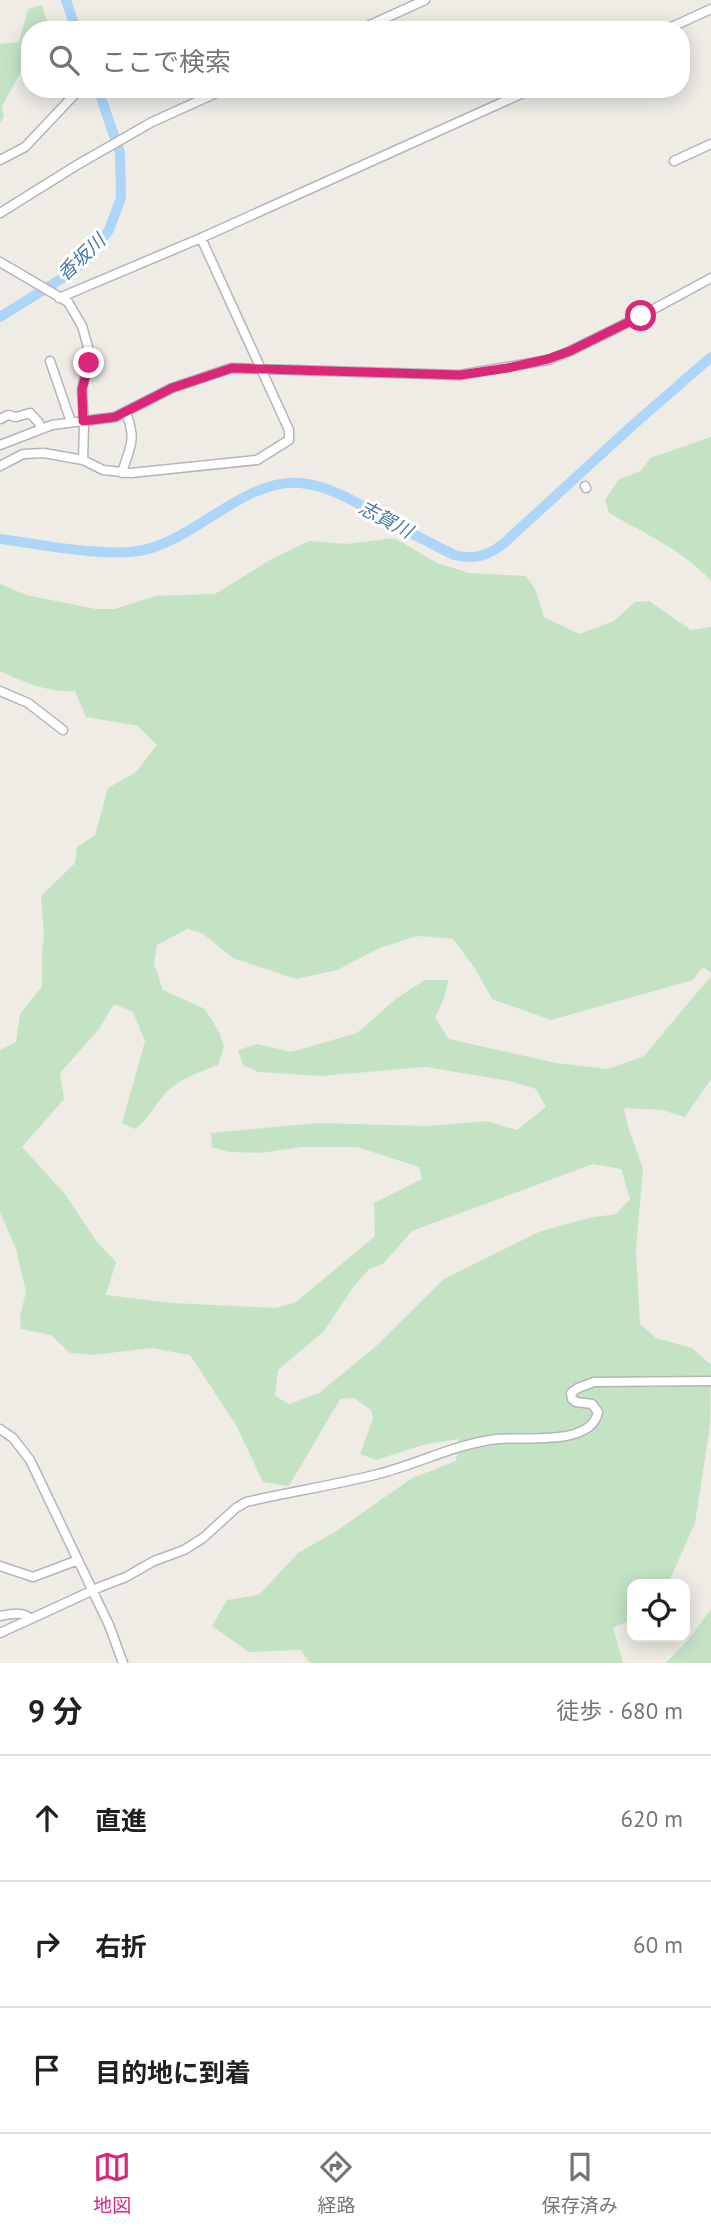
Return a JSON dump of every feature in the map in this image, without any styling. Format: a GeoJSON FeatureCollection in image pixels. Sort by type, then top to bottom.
{"type":"FeatureCollection","features":[{"type":"Feature","properties":{"kind":"street"},"geometry":{"type":"LineString","coordinates":[[379,21],[425,0]]}},
{"type":"Feature","properties":{"kind":"street"},"geometry":{"type":"LineString","coordinates":[[685,21],[711,9]]}},
{"type":"Feature","properties":{"kind":"street"},"geometry":{"type":"LineString","coordinates":[[0,160],[25,147],[71,98]]}},
{"type":"Feature","properties":{"kind":"street"},"geometry":{"type":"LineString","coordinates":[[0,213],[102,150],[152,122],[205,98]]}},
{"type":"Feature","properties":{"kind":"street"},"geometry":{"type":"LineString","coordinates":[[58,297],[201,238],[513,98]]}},
{"type":"Feature","properties":{"kind":"street"},"geometry":{"type":"LineString","coordinates":[[674,160],[711,144]]}},
{"type":"Feature","properties":{"kind":"street"},"geometry":{"type":"LineString","coordinates":[[0,466],[26,453],[44,453],[83,460],[103,470],[122,473],[257,460],[289,440],[289,430],[201,238]]}},
{"type":"Feature","properties":{"kind":"street"},"geometry":{"type":"LineString","coordinates":[[0,262],[68,302],[89,344],[90,354],[82,389],[83,460]]}},
{"type":"Feature","properties":{"kind":"street"},"geometry":{"type":"LineString","coordinates":[[0,445],[41,428],[111,418],[172,388],[232,368],[460,375],[548,359],[570,351],[711,278]]}},
{"type":"Feature","properties":{"kind":"street"},"geometry":{"type":"LineString","coordinates":[[50,361],[71,422]]}},
{"type":"Feature","properties":{"kind":"street"},"geometry":{"type":"LineString","coordinates":[[122,473],[133,444],[132,428],[126,412]]}},
{"type":"Feature","properties":{"kind":"street"},"geometry":{"type":"LineString","coordinates":[[0,419],[8,415],[16,417],[30,413],[41,428]]}},
{"type":"Feature","properties":{"kind":"street"},"geometry":{"type":"LineString","coordinates":[[0,691],[28,703],[62,730]]}},
{"type":"Feature","properties":{"kind":"street"},"geometry":{"type":"LineString","coordinates":[[0,1633],[190,1546],[246,1502],[378,1474],[480,1441],[552,1438],[580,1432],[594,1422],[598,1412],[592,1404],[572,1399],[571,1393],[584,1385],[607,1381],[711,1381]]}},
{"type":"Feature","properties":{"kind":"street"},"geometry":{"type":"LineString","coordinates":[[0,1429],[13,1438],[26,1454],[93,1590],[123,1663]]}},
{"type":"Feature","properties":{"kind":"street"},"geometry":{"type":"LineString","coordinates":[[0,1566],[33,1577],[78,1560]]}},
{"type":"Feature","properties":{"kind":"street"},"geometry":{"type":"LineString","coordinates":[[0,1616],[24,1614],[31,1619]]}},
{"type":"Feature","properties":{"kind":"green space"},"geometry":{"type":"Polygon","coordinates":[[[42,5],[47,21],[25,21],[28,9],[42,5]]]}},
{"type":"Feature","properties":{"kind":"green space"},"geometry":{"type":"Polygon","coordinates":[[[21,35],[21,71],[2,106],[4,116],[0,123],[0,44],[19,42],[21,35]]]}},
{"type":"Feature","properties":{"kind":"green space"},"geometry":{"type":"Polygon","coordinates":[[[711,437],[711,581],[676,552],[609,513],[605,500],[619,479],[641,471],[650,458],[711,437]]]}},
{"type":"Feature","properties":{"kind":"green space"},"geometry":{"type":"Polygon","coordinates":[[[394,538],[437,563],[469,573],[526,576],[535,589],[544,617],[579,634],[614,621],[635,602],[649,601],[691,630],[711,627],[711,973],[703,967],[693,980],[551,1020],[492,999],[474,967],[453,939],[417,936],[380,948],[337,970],[296,979],[233,958],[202,933],[187,929],[157,945],[154,964],[163,990],[205,1009],[220,1034],[224,1047],[218,1065],[175,1085],[135,1129],[122,1123],[145,1041],[133,1012],[114,1004],[99,1029],[60,1073],[64,1099],[22,1147],[65,1194],[97,1242],[116,1262],[106,1295],[172,1303],[276,1308],[296,1302],[375,1236],[374,1203],[422,1179],[419,1167],[357,1147],[302,1147],[260,1153],[229,1152],[212,1147],[211,1133],[317,1123],[427,1126],[487,1121],[517,1130],[546,1107],[536,1089],[509,1081],[426,1067],[321,1076],[258,1072],[243,1065],[238,1050],[257,1044],[291,1052],[357,1033],[397,998],[425,980],[448,980],[445,996],[435,1018],[449,1039],[556,1063],[608,1069],[644,1056],[711,976],[711,1079],[685,1117],[662,1110],[624,1108],[643,1169],[636,1249],[640,1324],[656,1338],[692,1348],[711,1365],[710,1426],[695,1523],[670,1579],[627,1579],[627,1621],[613,1628],[623,1663],[310,1663],[301,1650],[249,1652],[212,1626],[227,1600],[259,1595],[298,1553],[338,1530],[412,1478],[456,1461],[459,1439],[426,1444],[376,1460],[360,1454],[373,1419],[371,1410],[354,1398],[340,1399],[289,1486],[263,1482],[236,1425],[190,1355],[151,1348],[93,1355],[70,1353],[51,1335],[21,1329],[20,1316],[26,1292],[16,1249],[0,1212],[0,1050],[16,1042],[20,1014],[42,986],[44,935],[41,896],[75,863],[77,847],[95,835],[108,788],[136,772],[157,745],[138,726],[86,717],[75,691],[27,683],[0,671],[0,584],[26,595],[96,609],[115,609],[155,596],[215,594],[270,560],[309,541],[346,544],[394,538]],[[593,1164],[412,1231],[383,1264],[369,1269],[324,1331],[278,1370],[275,1396],[289,1404],[319,1393],[374,1348],[444,1279],[541,1231],[616,1214],[630,1199],[621,1169],[593,1164]]]}},
{"type":"Feature","properties":{"kind":"green space"},"geometry":{"type":"Polygon","coordinates":[[[711,1609],[711,1663],[666,1663],[686,1642],[690,1642],[690,1637],[711,1609]]]}},
{"type":"Feature","properties":{"kind":"waterway","name":"香坂川"},"geometry":{"type":"LineString","coordinates":[[66,0],[73,21]]}},
{"type":"Feature","properties":{"kind":"waterway","name":"香坂川"},"geometry":{"type":"LineString","coordinates":[[0,317],[69,274],[87,259],[109,230],[121,198],[120,153],[101,98]]}},
{"type":"Feature","properties":{"kind":"waterway","name":"志賀川"},"geometry":{"type":"LineString","coordinates":[[0,539],[92,551],[144,550],[164,544],[259,490],[279,484],[300,483],[336,493],[454,555],[480,556],[503,544],[711,357]]}},
{"type":"Feature","properties":{"kind":"route"},"geometry":{"type":"LineString","coordinates":[[89,363],[82,383],[83,421],[115,417],[172,388],[232,368],[477,374],[548,359],[641,316]]}}]}
